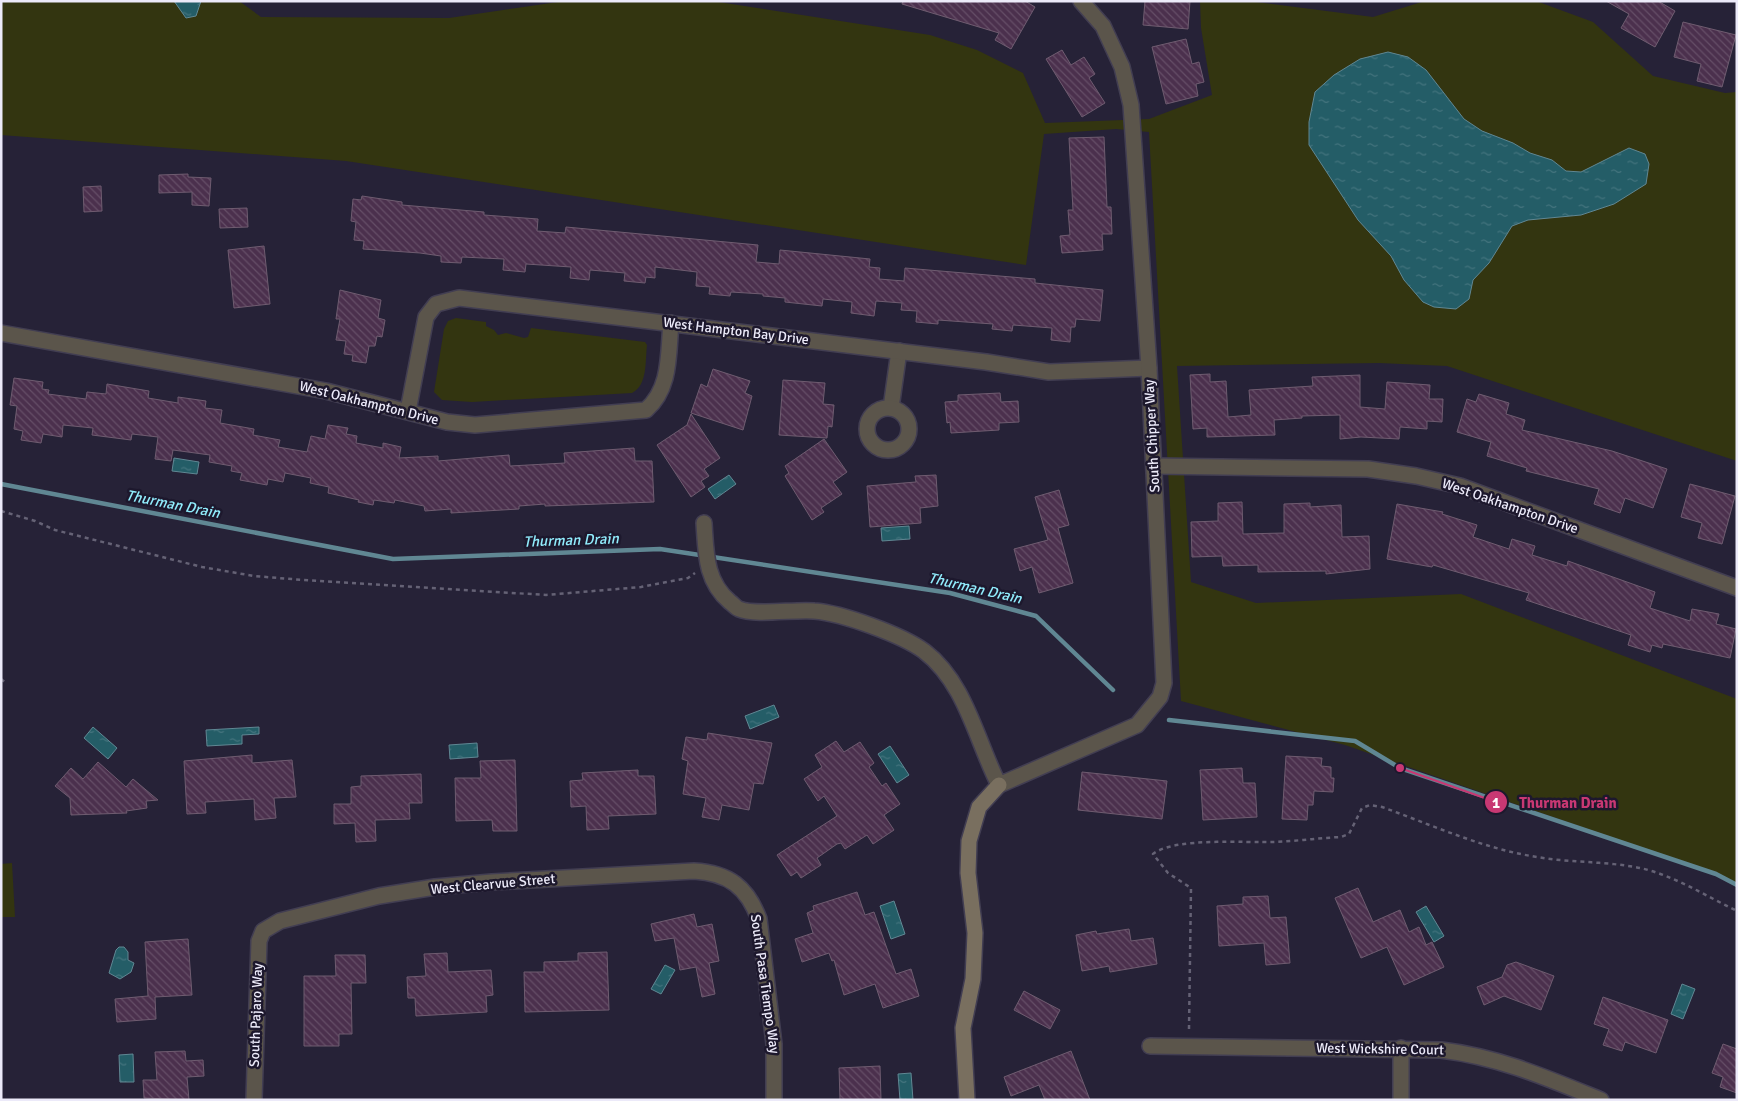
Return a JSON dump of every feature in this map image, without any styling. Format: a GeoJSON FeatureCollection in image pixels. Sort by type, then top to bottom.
{"type":"FeatureCollection","features":[{"type":"Feature","properties":{"kind":"street","name":"South Chipper Way"},"geometry":{"type":"LineString","coordinates":[[999,785],[1137,725],[1160,697],[1164,683],[1149,368],[1131,105],[1122,67],[1104,26],[1081,1]]}},
{"type":"Feature","properties":{"kind":"street","name":"West Hampton Bay Drive"},"geometry":{"type":"LineString","coordinates":[[408,411],[426,317],[436,304],[459,298],[899,351],[1049,372],[1149,368]]}},
{"type":"Feature","properties":{"kind":"street","name":"West Oakhampton Drive"},"geometry":{"type":"LineString","coordinates":[[1,333],[326,390],[447,422],[475,425],[646,410],[657,401],[665,386],[671,323]]}},
{"type":"Feature","properties":{"kind":"street"},"geometry":{"type":"LineString","coordinates":[[891,408],[899,351]]}},
{"type":"Feature","properties":{"kind":"street","name":"West Oakhampton Drive"},"geometry":{"type":"LineString","coordinates":[[1154,466],[1368,469],[1416,476],[1460,486],[1737,588]]}},
{"type":"Feature","properties":{"kind":"street"},"geometry":{"type":"LineString","coordinates":[[704,523],[708,570],[722,596],[739,609],[835,613],[871,626],[922,650],[943,667],[974,724],[984,756],[999,785],[979,807],[969,841],[968,873],[975,933],[973,979],[963,1028],[967,1100]]}},
{"type":"Feature","properties":{"kind":"street","name":"West Clearvue Street"},"geometry":{"type":"LineString","coordinates":[[263,931],[280,920],[379,896],[435,887],[694,871],[712,872],[728,878]]}},
{"type":"Feature","properties":{"kind":"street","name":"South Pasa Tiempo Way"},"geometry":{"type":"LineString","coordinates":[[728,878],[742,889],[753,903],[759,920],[774,1044],[774,1100]]}},
{"type":"Feature","properties":{"kind":"street","name":"South Pajaro Way"},"geometry":{"type":"LineString","coordinates":[[254,1100],[258,950],[263,931]]}},
{"type":"Feature","properties":{"kind":"street","name":"West Wickshire Court"},"geometry":{"type":"LineString","coordinates":[[1150,1046],[1401,1048],[1476,1054],[1510,1064],[1601,1100]]}},
{"type":"Feature","properties":{"kind":"street"},"geometry":{"type":"LineString","coordinates":[[1401,1048],[1401,1100]]}},
{"type":"Feature","properties":{"kind":"path"},"geometry":{"type":"LineString","coordinates":[[1,511],[64,533],[202,567],[254,576],[546,595],[641,587],[688,578]]}},
{"type":"Feature","properties":{"kind":"path"},"geometry":{"type":"LineString","coordinates":[[1,679],[7,684]]}},
{"type":"Feature","properties":{"kind":"path"},"geometry":{"type":"LineString","coordinates":[[1189,1029],[1191,888],[1168,873],[1152,854],[1160,848],[1197,843],[1277,842],[1341,837],[1349,834],[1362,808],[1370,805],[1382,807],[1496,847],[1537,857],[1613,863],[1642,868],[1673,879],[1737,911]]}},
{"type":"Feature","properties":{"kind":"shaded area"},"geometry":{"type":"Polygon","coordinates":[[[1,1],[239,1],[261,17],[449,18],[565,1],[712,1],[930,35],[977,50],[1023,73],[1045,123],[1149,119],[1212,95],[1201,28],[1200,1],[1248,1],[1373,17],[1425,1],[1536,1],[1593,22],[1653,76],[1725,93],[1737,92],[1737,461],[1447,366],[1379,363],[1177,366],[1191,582],[1256,603],[1461,594],[1737,699],[1737,887],[1703,869],[1345,745],[1181,701],[1149,132],[1116,129],[1044,134],[1026,265],[346,161],[1,135],[1,1]]]}},
{"type":"Feature","properties":{"kind":"shaded area"},"geometry":{"type":"Polygon","coordinates":[[[456,318],[486,322],[486,326],[494,330],[498,335],[506,333],[524,338],[528,337],[531,328],[645,342],[647,345],[646,365],[643,379],[641,384],[632,393],[472,402],[442,400],[434,392],[444,329],[448,321],[456,318]]]}},
{"type":"Feature","properties":{"kind":"shaded area"},"geometry":{"type":"Polygon","coordinates":[[[12,863],[15,917],[1,917],[1,864],[12,863]]]}},
{"type":"Feature","properties":{"kind":"water"},"geometry":{"type":"Polygon","coordinates":[[[174,1],[201,1],[196,16],[186,18],[174,1]]]}},
{"type":"Feature","properties":{"kind":"water"},"geometry":{"type":"Polygon","coordinates":[[[1388,52],[1408,57],[1426,70],[1464,119],[1482,131],[1513,143],[1530,153],[1552,160],[1566,171],[1581,172],[1629,148],[1645,154],[1649,164],[1646,184],[1614,204],[1581,215],[1528,220],[1512,226],[1489,263],[1473,280],[1469,299],[1456,309],[1434,307],[1423,302],[1404,280],[1391,256],[1358,220],[1309,145],[1309,122],[1315,92],[1334,75],[1360,59],[1388,52]]]}},
{"type":"Feature","properties":{"kind":"water"},"geometry":{"type":"Polygon","coordinates":[[[174,458],[199,462],[197,474],[172,471],[174,458]]]}},
{"type":"Feature","properties":{"kind":"water"},"geometry":{"type":"Polygon","coordinates":[[[729,475],[736,484],[715,499],[708,489],[729,475]]]}},
{"type":"Feature","properties":{"kind":"water"},"geometry":{"type":"Polygon","coordinates":[[[909,526],[910,539],[882,541],[881,528],[909,526]]]}},
{"type":"Feature","properties":{"kind":"water"},"geometry":{"type":"Polygon","coordinates":[[[774,705],[779,717],[750,729],[745,716],[774,705]]]}},
{"type":"Feature","properties":{"kind":"water"},"geometry":{"type":"Polygon","coordinates":[[[93,727],[117,748],[108,759],[84,738],[93,727]]]}},
{"type":"Feature","properties":{"kind":"water"},"geometry":{"type":"Polygon","coordinates":[[[259,727],[259,734],[242,735],[242,744],[207,746],[206,730],[259,727]]]}},
{"type":"Feature","properties":{"kind":"water"},"geometry":{"type":"Polygon","coordinates":[[[477,743],[478,757],[450,759],[449,745],[477,743]]]}},
{"type":"Feature","properties":{"kind":"water"},"geometry":{"type":"Polygon","coordinates":[[[890,746],[909,775],[897,783],[878,754],[890,746]]]}},
{"type":"Feature","properties":{"kind":"water"},"geometry":{"type":"Polygon","coordinates":[[[894,901],[905,934],[891,939],[880,906],[894,901]]]}},
{"type":"Feature","properties":{"kind":"water"},"geometry":{"type":"Polygon","coordinates":[[[1426,906],[1444,936],[1434,942],[1416,912],[1426,906]]]}},
{"type":"Feature","properties":{"kind":"water"},"geometry":{"type":"Polygon","coordinates":[[[119,947],[124,947],[128,952],[128,960],[134,963],[131,972],[120,979],[109,973],[116,950],[119,947]]]}},
{"type":"Feature","properties":{"kind":"water"},"geometry":{"type":"Polygon","coordinates":[[[665,965],[675,970],[661,994],[651,989],[665,965]]]}},
{"type":"Feature","properties":{"kind":"water"},"geometry":{"type":"Polygon","coordinates":[[[1682,984],[1695,989],[1683,1019],[1671,1014],[1682,984]]]}},
{"type":"Feature","properties":{"kind":"water"},"geometry":{"type":"Polygon","coordinates":[[[133,1054],[134,1082],[120,1082],[119,1055],[133,1054]]]}},
{"type":"Feature","properties":{"kind":"water"},"geometry":{"type":"Polygon","coordinates":[[[911,1073],[913,1100],[900,1100],[898,1074],[911,1073]]]}},
{"type":"Feature","properties":{"kind":"building"},"geometry":{"type":"Polygon","coordinates":[[[903,1],[1025,1],[1035,7],[1011,49],[995,40],[999,33],[902,4],[903,1]]]}},
{"type":"Feature","properties":{"kind":"building"},"geometry":{"type":"Polygon","coordinates":[[[1145,1],[1190,1],[1188,29],[1143,25],[1145,1]]]}},
{"type":"Feature","properties":{"kind":"building"},"geometry":{"type":"Polygon","coordinates":[[[1606,1],[1658,1],[1675,11],[1655,47],[1621,28],[1629,14],[1606,1]]]}},
{"type":"Feature","properties":{"kind":"building"},"geometry":{"type":"Polygon","coordinates":[[[1683,22],[1736,35],[1722,87],[1697,81],[1701,64],[1674,57],[1683,22]]]}},
{"type":"Feature","properties":{"kind":"building"},"geometry":{"type":"Polygon","coordinates":[[[1186,39],[1192,64],[1199,62],[1204,82],[1196,84],[1198,96],[1166,104],[1152,47],[1186,39]]]}},
{"type":"Feature","properties":{"kind":"building"},"geometry":{"type":"Polygon","coordinates":[[[1062,50],[1071,65],[1084,57],[1095,74],[1089,78],[1105,103],[1082,117],[1046,59],[1062,50]]]}},
{"type":"Feature","properties":{"kind":"building"},"geometry":{"type":"Polygon","coordinates":[[[1104,137],[1107,207],[1111,207],[1112,234],[1102,234],[1103,250],[1062,253],[1060,236],[1070,235],[1068,210],[1073,210],[1069,138],[1104,137]]]}},
{"type":"Feature","properties":{"kind":"building"},"geometry":{"type":"Polygon","coordinates":[[[188,174],[188,177],[211,178],[209,206],[192,205],[192,192],[159,193],[159,175],[188,174]]]}},
{"type":"Feature","properties":{"kind":"building"},"geometry":{"type":"Polygon","coordinates":[[[101,186],[102,211],[84,212],[83,187],[101,186]]]}},
{"type":"Feature","properties":{"kind":"building"},"geometry":{"type":"Polygon","coordinates":[[[362,196],[402,202],[402,205],[484,212],[484,215],[538,219],[537,231],[565,233],[566,227],[758,245],[756,262],[779,264],[780,250],[870,259],[869,267],[880,268],[879,279],[904,281],[905,268],[1035,279],[1035,283],[1103,290],[1100,321],[1076,319],[1075,327],[1071,327],[1070,342],[1051,340],[1052,328],[1013,325],[1012,331],[992,329],[993,324],[938,320],[938,324],[916,322],[917,311],[901,310],[902,303],[876,301],[874,316],[851,313],[852,302],[823,299],[822,306],[785,302],[785,298],[763,296],[763,294],[731,292],[730,296],[709,294],[710,287],[696,286],[697,272],[655,267],[655,278],[646,277],[645,283],[624,281],[625,273],[590,270],[589,280],[570,278],[571,267],[526,264],[525,272],[503,270],[504,259],[462,257],[461,263],[441,262],[441,256],[363,249],[364,241],[354,240],[356,222],[351,221],[353,199],[361,200],[362,196]]]}},
{"type":"Feature","properties":{"kind":"building"},"geometry":{"type":"Polygon","coordinates":[[[247,208],[248,227],[220,228],[219,209],[247,208]]]}},
{"type":"Feature","properties":{"kind":"building"},"geometry":{"type":"Polygon","coordinates":[[[264,246],[270,304],[234,308],[228,250],[264,246]]]}},
{"type":"Feature","properties":{"kind":"building"},"geometry":{"type":"Polygon","coordinates":[[[340,290],[381,300],[378,318],[385,320],[382,337],[377,336],[375,346],[369,346],[366,363],[352,361],[353,355],[344,354],[346,341],[336,340],[340,319],[336,319],[340,290]]]}},
{"type":"Feature","properties":{"kind":"building"},"geometry":{"type":"Polygon","coordinates":[[[713,369],[750,381],[745,393],[752,396],[743,430],[691,413],[701,384],[707,387],[713,369]]]}},
{"type":"Feature","properties":{"kind":"building"},"geometry":{"type":"Polygon","coordinates":[[[1210,374],[1210,382],[1226,381],[1228,417],[1251,415],[1249,390],[1313,386],[1312,377],[1360,375],[1360,407],[1385,409],[1387,382],[1430,385],[1429,399],[1443,399],[1442,422],[1427,421],[1427,429],[1400,427],[1399,439],[1361,437],[1340,439],[1340,415],[1302,416],[1302,418],[1274,420],[1275,435],[1207,437],[1207,428],[1193,429],[1190,375],[1210,374]]]}},
{"type":"Feature","properties":{"kind":"building"},"geometry":{"type":"Polygon","coordinates":[[[14,378],[43,382],[42,389],[49,390],[48,394],[86,399],[87,392],[106,394],[107,384],[149,391],[148,398],[178,403],[178,397],[206,401],[205,408],[222,410],[220,423],[254,429],[253,435],[280,440],[278,447],[307,452],[311,436],[325,439],[328,425],[348,428],[346,434],[357,436],[356,443],[383,448],[383,443],[401,447],[399,458],[438,456],[438,461],[509,455],[510,466],[565,463],[564,453],[634,448],[635,461],[652,461],[654,502],[545,506],[545,504],[519,506],[519,509],[451,513],[451,509],[425,511],[424,506],[395,500],[394,503],[374,500],[373,505],[358,502],[359,500],[328,493],[329,487],[310,483],[311,478],[285,473],[283,482],[268,479],[267,485],[240,480],[242,473],[231,471],[232,466],[209,462],[210,455],[173,450],[171,461],[155,459],[158,437],[132,434],[131,440],[92,435],[93,428],[63,425],[62,437],[43,434],[41,443],[21,440],[23,431],[14,429],[17,406],[10,405],[14,378]]]}},
{"type":"Feature","properties":{"kind":"building"},"geometry":{"type":"Polygon","coordinates":[[[783,380],[825,383],[823,404],[834,405],[832,427],[828,426],[827,438],[779,435],[783,380]]]}},
{"type":"Feature","properties":{"kind":"building"},"geometry":{"type":"Polygon","coordinates":[[[1000,393],[1001,402],[1018,401],[1019,422],[999,423],[999,430],[951,433],[950,422],[947,423],[945,402],[958,401],[958,395],[1000,393]]]}},
{"type":"Feature","properties":{"kind":"building"},"geometry":{"type":"Polygon","coordinates":[[[1479,394],[1509,403],[1506,414],[1525,420],[1522,430],[1612,451],[1667,469],[1653,508],[1625,498],[1620,513],[1594,504],[1599,489],[1526,471],[1527,468],[1487,456],[1491,442],[1457,432],[1467,399],[1476,402],[1479,394]]]}},
{"type":"Feature","properties":{"kind":"building"},"geometry":{"type":"Polygon","coordinates":[[[691,414],[720,458],[704,469],[709,476],[701,481],[705,487],[691,497],[657,445],[687,425],[691,414]]]}},
{"type":"Feature","properties":{"kind":"building"},"geometry":{"type":"Polygon","coordinates":[[[824,439],[847,472],[833,482],[842,494],[821,508],[824,512],[812,520],[785,476],[789,473],[785,466],[824,439]]]}},
{"type":"Feature","properties":{"kind":"building"},"geometry":{"type":"Polygon","coordinates":[[[936,475],[938,506],[920,508],[921,523],[870,527],[867,486],[916,482],[915,476],[936,475]]]}},
{"type":"Feature","properties":{"kind":"building"},"geometry":{"type":"Polygon","coordinates":[[[1690,484],[1735,496],[1722,544],[1698,538],[1702,523],[1681,517],[1690,484]]]}},
{"type":"Feature","properties":{"kind":"building"},"geometry":{"type":"Polygon","coordinates":[[[1059,490],[1069,525],[1058,528],[1073,583],[1039,593],[1032,567],[1020,571],[1014,549],[1048,540],[1035,497],[1059,490]]]}},
{"type":"Feature","properties":{"kind":"building"},"geometry":{"type":"Polygon","coordinates":[[[1242,502],[1243,534],[1284,533],[1284,504],[1310,503],[1310,507],[1341,505],[1342,537],[1369,536],[1370,569],[1326,574],[1326,571],[1258,572],[1258,565],[1223,566],[1222,556],[1192,557],[1191,522],[1218,521],[1218,503],[1242,502]]]}},
{"type":"Feature","properties":{"kind":"building"},"geometry":{"type":"Polygon","coordinates":[[[1397,504],[1443,512],[1442,514],[1477,525],[1473,537],[1509,549],[1512,539],[1535,546],[1532,555],[1567,566],[1568,561],[1655,592],[1650,608],[1690,621],[1692,609],[1719,614],[1716,624],[1736,629],[1730,658],[1663,644],[1662,648],[1652,645],[1650,652],[1628,645],[1631,635],[1526,600],[1529,593],[1433,565],[1432,567],[1387,559],[1397,504]]]}},
{"type":"Feature","properties":{"kind":"building"},"geometry":{"type":"Polygon","coordinates":[[[708,733],[772,743],[763,784],[754,783],[749,810],[722,805],[719,820],[702,817],[706,798],[683,794],[688,761],[682,759],[686,737],[707,740],[708,733]]]}},
{"type":"Feature","properties":{"kind":"building"},"geometry":{"type":"Polygon","coordinates":[[[836,741],[844,752],[860,742],[874,763],[869,767],[882,786],[886,783],[900,804],[884,815],[894,830],[873,844],[867,835],[845,849],[841,843],[837,844],[817,858],[821,865],[801,878],[797,872],[791,876],[777,855],[837,816],[824,796],[818,801],[804,779],[822,767],[815,755],[836,741]]]}},
{"type":"Feature","properties":{"kind":"building"},"geometry":{"type":"Polygon","coordinates":[[[252,755],[252,763],[292,760],[296,797],[274,798],[276,818],[255,820],[254,799],[205,802],[206,813],[187,814],[184,761],[252,755]]]}},
{"type":"Feature","properties":{"kind":"building"},"geometry":{"type":"Polygon","coordinates":[[[1286,756],[1322,758],[1321,766],[1331,767],[1331,778],[1334,778],[1333,792],[1314,791],[1313,805],[1308,805],[1307,820],[1282,819],[1286,756]]]}},
{"type":"Feature","properties":{"kind":"building"},"geometry":{"type":"Polygon","coordinates":[[[515,760],[517,831],[493,831],[492,820],[456,821],[455,778],[481,778],[480,761],[515,760]]]}},
{"type":"Feature","properties":{"kind":"building"},"geometry":{"type":"Polygon","coordinates":[[[98,762],[126,787],[133,779],[158,800],[146,801],[147,808],[126,811],[127,813],[71,815],[70,798],[55,786],[71,768],[83,779],[98,762]]]}},
{"type":"Feature","properties":{"kind":"building"},"geometry":{"type":"Polygon","coordinates":[[[1242,768],[1243,783],[1255,783],[1257,817],[1203,820],[1200,770],[1242,768]]]}},
{"type":"Feature","properties":{"kind":"building"},"geometry":{"type":"Polygon","coordinates":[[[638,770],[638,776],[654,776],[656,814],[608,816],[609,829],[587,830],[586,806],[571,807],[570,781],[583,780],[582,773],[638,770]]]}},
{"type":"Feature","properties":{"kind":"building"},"geometry":{"type":"Polygon","coordinates":[[[1082,772],[1167,781],[1162,819],[1078,810],[1082,772]]]}},
{"type":"Feature","properties":{"kind":"building"},"geometry":{"type":"Polygon","coordinates":[[[421,774],[422,803],[409,803],[410,819],[375,820],[376,841],[356,842],[355,823],[334,824],[334,804],[351,804],[351,787],[361,786],[361,776],[421,774]]]}},
{"type":"Feature","properties":{"kind":"building"},"geometry":{"type":"Polygon","coordinates":[[[1358,888],[1373,922],[1400,910],[1409,932],[1419,927],[1426,945],[1432,942],[1444,967],[1404,985],[1387,947],[1361,958],[1335,898],[1358,888]]]}},
{"type":"Feature","properties":{"kind":"building"},"geometry":{"type":"Polygon","coordinates":[[[857,892],[865,915],[874,912],[896,974],[911,969],[919,996],[883,1008],[875,984],[844,995],[834,960],[832,961],[829,953],[802,962],[795,939],[813,933],[807,913],[814,910],[813,906],[857,892]]]}},
{"type":"Feature","properties":{"kind":"building"},"geometry":{"type":"Polygon","coordinates":[[[1268,896],[1270,918],[1286,917],[1290,963],[1266,965],[1264,943],[1219,946],[1217,906],[1243,904],[1243,897],[1268,896]]]}},
{"type":"Feature","properties":{"kind":"building"},"geometry":{"type":"Polygon","coordinates":[[[694,914],[697,927],[712,924],[719,961],[709,963],[715,994],[702,997],[696,967],[680,970],[674,938],[655,941],[651,924],[694,914]]]}},
{"type":"Feature","properties":{"kind":"building"},"geometry":{"type":"Polygon","coordinates":[[[1129,929],[1131,941],[1153,938],[1157,964],[1110,972],[1109,966],[1082,971],[1076,935],[1096,931],[1097,934],[1129,929]]]}},
{"type":"Feature","properties":{"kind":"building"},"geometry":{"type":"Polygon","coordinates":[[[188,939],[192,995],[155,997],[156,1019],[117,1022],[115,999],[148,996],[145,942],[188,939]]]}},
{"type":"Feature","properties":{"kind":"building"},"geometry":{"type":"Polygon","coordinates":[[[607,952],[609,1010],[525,1012],[524,972],[544,972],[544,962],[578,961],[578,953],[607,952]]]}},
{"type":"Feature","properties":{"kind":"building"},"geometry":{"type":"Polygon","coordinates":[[[447,953],[448,972],[491,970],[493,995],[486,996],[487,1012],[416,1016],[415,998],[408,998],[407,977],[426,976],[424,954],[447,953]]]}},
{"type":"Feature","properties":{"kind":"building"},"geometry":{"type":"Polygon","coordinates":[[[335,955],[365,955],[366,983],[351,983],[352,1034],[339,1034],[339,1046],[304,1046],[304,976],[336,976],[335,955]]]}},
{"type":"Feature","properties":{"kind":"building"},"geometry":{"type":"Polygon","coordinates":[[[1516,962],[1554,976],[1541,1010],[1504,996],[1484,1005],[1477,987],[1502,977],[1507,965],[1516,962]]]}},
{"type":"Feature","properties":{"kind":"building"},"geometry":{"type":"Polygon","coordinates":[[[1024,991],[1060,1010],[1050,1029],[1014,1010],[1024,991]]]}},
{"type":"Feature","properties":{"kind":"building"},"geometry":{"type":"Polygon","coordinates":[[[1603,997],[1668,1020],[1656,1053],[1625,1042],[1622,1051],[1603,1045],[1609,1029],[1594,1024],[1603,997]]]}},
{"type":"Feature","properties":{"kind":"building"},"geometry":{"type":"Polygon","coordinates":[[[1723,1044],[1737,1049],[1737,1093],[1720,1087],[1723,1077],[1712,1073],[1723,1044]]]}},
{"type":"Feature","properties":{"kind":"building"},"geometry":{"type":"Polygon","coordinates":[[[185,1051],[186,1061],[203,1060],[204,1076],[187,1077],[189,1100],[144,1098],[143,1080],[157,1080],[155,1052],[185,1051]]]}},
{"type":"Feature","properties":{"kind":"building"},"geometry":{"type":"Polygon","coordinates":[[[1071,1051],[1090,1100],[1045,1100],[1039,1085],[1011,1096],[1004,1077],[1071,1051]]]}},
{"type":"Feature","properties":{"kind":"building"},"geometry":{"type":"Polygon","coordinates":[[[880,1066],[881,1100],[840,1100],[839,1068],[880,1066]]]}},
{"type":"Feature","properties":{"kind":"waterway","name":"Thurman Drain"},"geometry":{"type":"LineString","coordinates":[[1,484],[393,559],[660,549],[950,593],[1036,616],[1113,690]]}},
{"type":"Feature","properties":{"kind":"waterway","name":"Thurman Drain"},"geometry":{"type":"LineString","coordinates":[[1169,720],[1355,741],[1400,768],[1716,874],[1737,885]]}},
{"type":"Feature","properties":{"kind":"place","name":"Thurman Drain"},"geometry":{"type":"Point","coordinates":[1400,768]}}]}
